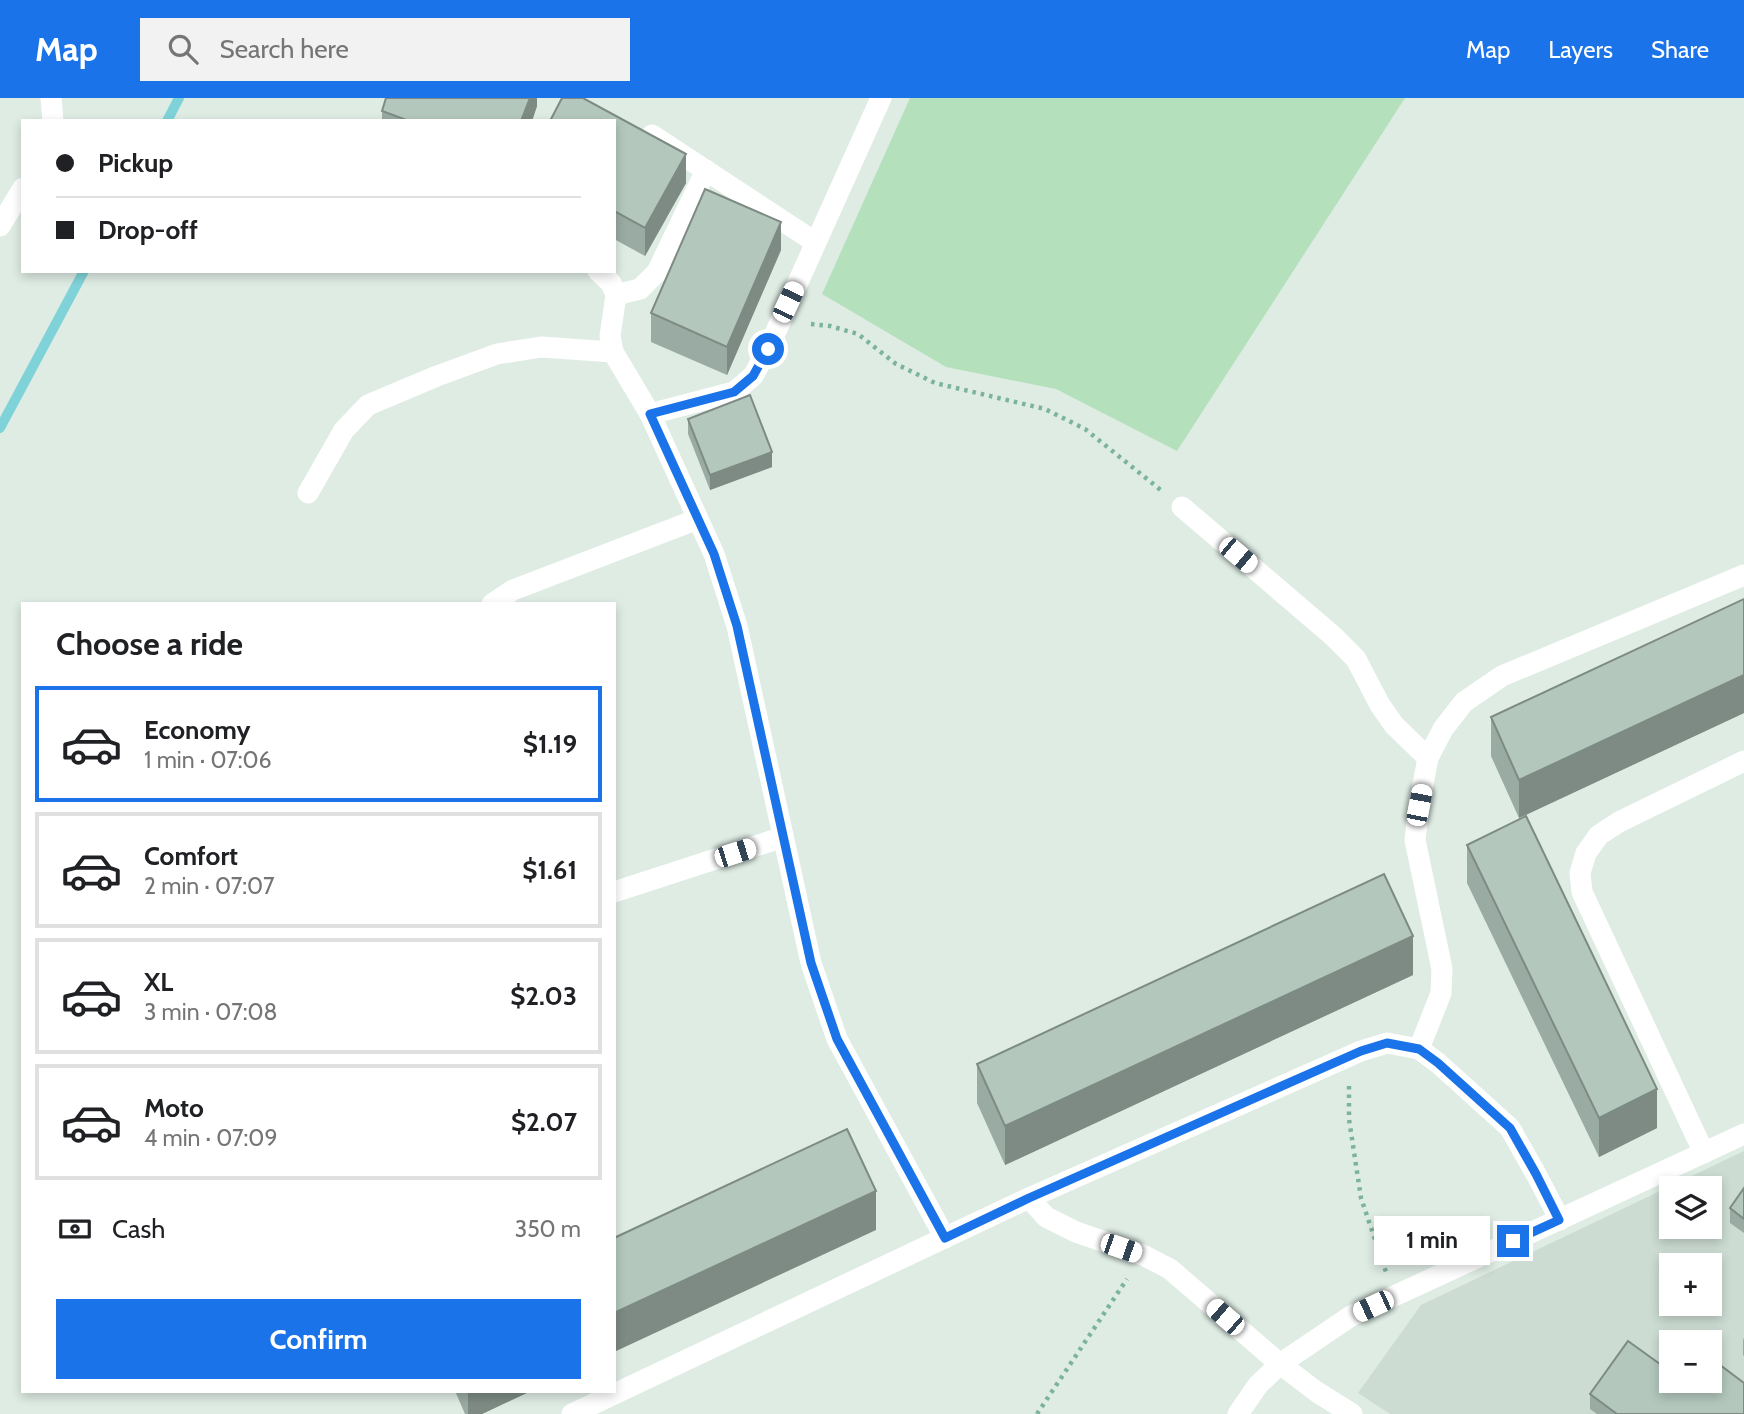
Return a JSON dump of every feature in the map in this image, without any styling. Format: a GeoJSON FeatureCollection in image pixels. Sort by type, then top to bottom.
{"type":"FeatureCollection","features":[{"type":"Feature","properties":{"kind":"street"},"geometry":{"type":"LineString","coordinates":[[51,98],[53,119]]}},
{"type":"Feature","properties":{"kind":"street"},"geometry":{"type":"LineString","coordinates":[[650,414],[734,392],[753,376],[881,98]]}},
{"type":"Feature","properties":{"kind":"street"},"geometry":{"type":"LineString","coordinates":[[653,135],[816,243]]}},
{"type":"Feature","properties":{"kind":"street"},"geometry":{"type":"LineString","coordinates":[[616,295],[640,289],[657,272],[706,170]]}},
{"type":"Feature","properties":{"kind":"street"},"geometry":{"type":"LineString","coordinates":[[0,226],[21,191]]}},
{"type":"Feature","properties":{"kind":"street"},"geometry":{"type":"LineString","coordinates":[[600,273],[611,283],[616,295],[610,336],[613,352],[650,414],[714,554],[737,626],[811,963],[837,1039],[945,1238]]}},
{"type":"Feature","properties":{"kind":"street"},"geometry":{"type":"LineString","coordinates":[[308,493],[344,430],[368,405],[497,354],[541,347],[613,352]]}},
{"type":"Feature","properties":{"kind":"street"},"geometry":{"type":"LineString","coordinates":[[1182,507],[1332,635],[1356,659],[1380,705],[1394,725],[1428,758]]}},
{"type":"Feature","properties":{"kind":"street"},"geometry":{"type":"LineString","coordinates":[[495,602],[513,590],[698,519]]}},
{"type":"Feature","properties":{"kind":"street"},"geometry":{"type":"LineString","coordinates":[[1419,1049],[1441,993],[1442,969],[1415,840],[1428,758],[1443,729],[1464,702],[1502,676],[1744,575]]}},
{"type":"Feature","properties":{"kind":"street"},"geometry":{"type":"LineString","coordinates":[[1704,1153],[1582,892],[1580,873],[1586,853],[1599,835],[1619,822],[1744,761]]}},
{"type":"Feature","properties":{"kind":"street"},"geometry":{"type":"LineString","coordinates":[[616,891],[783,837]]}},
{"type":"Feature","properties":{"kind":"street"},"geometry":{"type":"LineString","coordinates":[[572,1414],[1029,1198],[1348,1056],[1387,1043],[1419,1049],[1510,1128],[1559,1220]]}},
{"type":"Feature","properties":{"kind":"street"},"geometry":{"type":"LineString","coordinates":[[1238,1414],[1258,1385],[1280,1364],[1351,1316],[1744,1134]]}},
{"type":"Feature","properties":{"kind":"street"},"geometry":{"type":"LineString","coordinates":[[1029,1198],[1046,1217],[1076,1232],[1143,1255],[1170,1269],[1280,1364],[1352,1414]]}},
{"type":"Feature","properties":{"kind":"path"},"geometry":{"type":"LineString","coordinates":[[779,322],[830,326],[858,334],[896,364],[935,383],[1045,409],[1085,429],[1182,507]]}},
{"type":"Feature","properties":{"kind":"path"},"geometry":{"type":"LineString","coordinates":[[1348,1056],[1349,1119],[1361,1198],[1395,1296]]}},
{"type":"Feature","properties":{"kind":"path"},"geometry":{"type":"LineString","coordinates":[[1037,1414],[1143,1255]]}},
{"type":"Feature","properties":{"kind":"shaded area"},"geometry":{"type":"Polygon","coordinates":[[[1744,1151],[1744,1414],[1390,1414],[1358,1393],[1421,1305],[1659,1192],[1659,1239],[1722,1239],[1722,1176],[1692,1176],[1744,1151]]]}},
{"type":"Feature","properties":{"kind":"green space"},"geometry":{"type":"Polygon","coordinates":[[[910,98],[1405,98],[1177,451],[1056,389],[946,367],[822,294],[910,98]]]}},
{"type":"Feature","properties":{"kind":"building"},"geometry":{"type":"Polygon","coordinates":[[[386,98],[530,98],[522,119],[404,119],[382,111],[386,98]]]}},
{"type":"Feature","properties":{"kind":"building"},"geometry":{"type":"Polygon","coordinates":[[[562,98],[583,98],[686,154],[645,228],[616,212],[616,119],[551,119],[562,98]]]}},
{"type":"Feature","properties":{"kind":"building"},"geometry":{"type":"Polygon","coordinates":[[[705,189],[781,222],[727,347],[651,313],[705,189]]]}},
{"type":"Feature","properties":{"kind":"building"},"geometry":{"type":"Polygon","coordinates":[[[750,395],[772,452],[710,475],[688,419],[750,395]]]}},
{"type":"Feature","properties":{"kind":"building"},"geometry":{"type":"Polygon","coordinates":[[[1744,599],[1744,675],[1519,780],[1491,717],[1744,599]]]}},
{"type":"Feature","properties":{"kind":"building"},"geometry":{"type":"Polygon","coordinates":[[[1526,816],[1657,1089],[1599,1118],[1467,845],[1526,816]]]}},
{"type":"Feature","properties":{"kind":"building"},"geometry":{"type":"Polygon","coordinates":[[[1384,874],[1413,936],[1005,1126],[977,1064],[1384,874]]]}},
{"type":"Feature","properties":{"kind":"building"},"geometry":{"type":"Polygon","coordinates":[[[847,1129],[876,1191],[616,1312],[616,1237],[847,1129]]]}},
{"type":"Feature","properties":{"kind":"building"},"geometry":{"type":"Polygon","coordinates":[[[1744,1188],[1744,1219],[1730,1208],[1744,1188]]]}},
{"type":"Feature","properties":{"kind":"building"},"geometry":{"type":"Polygon","coordinates":[[[1628,1341],[1659,1363],[1659,1393],[1722,1393],[1722,1366],[1744,1383],[1744,1414],[1617,1414],[1590,1394],[1628,1341]]]}},
{"type":"Feature","properties":{"kind":"waterway"},"geometry":{"type":"LineString","coordinates":[[168,119],[179,98]]}},
{"type":"Feature","properties":{"kind":"waterway"},"geometry":{"type":"LineString","coordinates":[[0,428],[83,273]]}},
{"type":"Feature","properties":{"kind":"route"},"geometry":{"type":"LineString","coordinates":[[768,349],[753,376],[734,392],[650,414],[714,554],[737,626],[811,963],[837,1039],[945,1238],[1361,1051],[1387,1043],[1419,1049],[1510,1128],[1559,1220],[1513,1241]]}}]}
